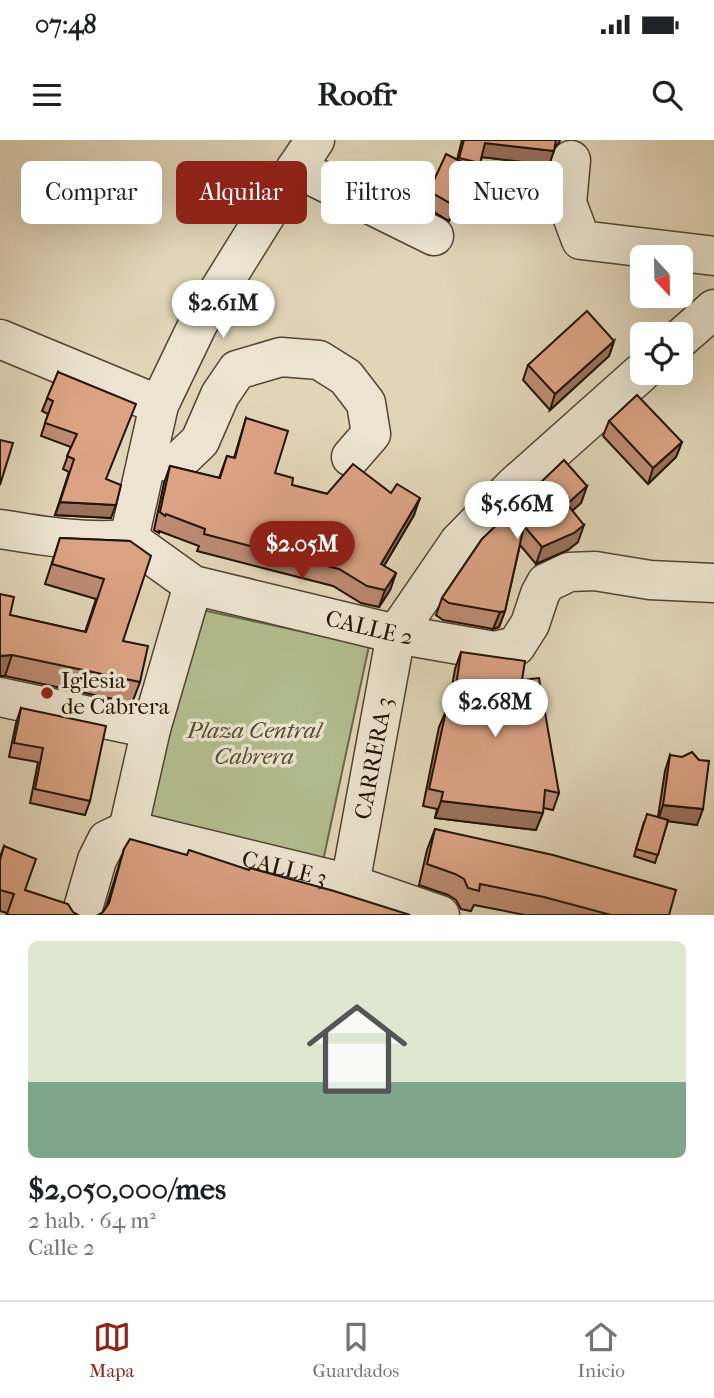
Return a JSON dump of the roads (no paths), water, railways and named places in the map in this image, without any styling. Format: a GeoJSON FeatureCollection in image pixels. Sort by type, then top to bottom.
{"type":"FeatureCollection","features":[{"type":"Feature","properties":{"kind":"street"},"geometry":{"type":"LineString","coordinates":[[0,529],[77,539],[129,540],[159,405],[198,324],[306,154],[433,236]]}},
{"type":"Feature","properties":{"kind":"street"},"geometry":{"type":"LineString","coordinates":[[571,160],[567,203],[581,240],[714,256]]}},
{"type":"Feature","properties":{"kind":"street"},"geometry":{"type":"LineString","coordinates":[[693,327],[714,309]]}},
{"type":"Feature","properties":{"kind":"street"},"geometry":{"type":"LineString","coordinates":[[0,339],[159,405]]}},
{"type":"Feature","properties":{"kind":"street"},"geometry":{"type":"LineString","coordinates":[[147,460],[177,463],[200,441],[220,395],[237,370],[281,357],[319,360],[346,377],[366,403],[370,434],[351,457]]}},
{"type":"Feature","properties":{"kind":"street"},"geometry":{"type":"LineString","coordinates":[[396,634],[459,542],[514,486],[630,383]]}},
{"type":"Feature","properties":{"kind":"street","name":"CALLE 2"},"geometry":{"type":"LineString","coordinates":[[129,540],[193,585],[396,634],[494,651],[516,646],[530,624],[546,583],[569,572],[595,571],[650,580],[714,583]]}},
{"type":"Feature","properties":{"kind":"street"},"geometry":{"type":"LineString","coordinates":[[81,915],[97,860],[107,840],[128,830],[151,729],[193,585]]}},
{"type":"Feature","properties":{"kind":"street","name":"CARRERA 3"},"geometry":{"type":"LineString","coordinates":[[350,884],[396,634]]}},
{"type":"Feature","properties":{"kind":"street"},"geometry":{"type":"LineString","coordinates":[[0,697],[151,729]]}},
{"type":"Feature","properties":{"kind":"street","name":"CALLE 3"},"geometry":{"type":"LineString","coordinates":[[128,830],[350,884],[440,915]]}},
{"type":"Feature","properties":{"kind":"place","name":"Iglesia de Cabrera"},"geometry":{"type":"Point","coordinates":[47,693]}},
{"type":"Feature","properties":{"kind":"park label","name":"Plaza Central Cabrera"},"geometry":{"type":"Point","coordinates":[254,743]}}]}
